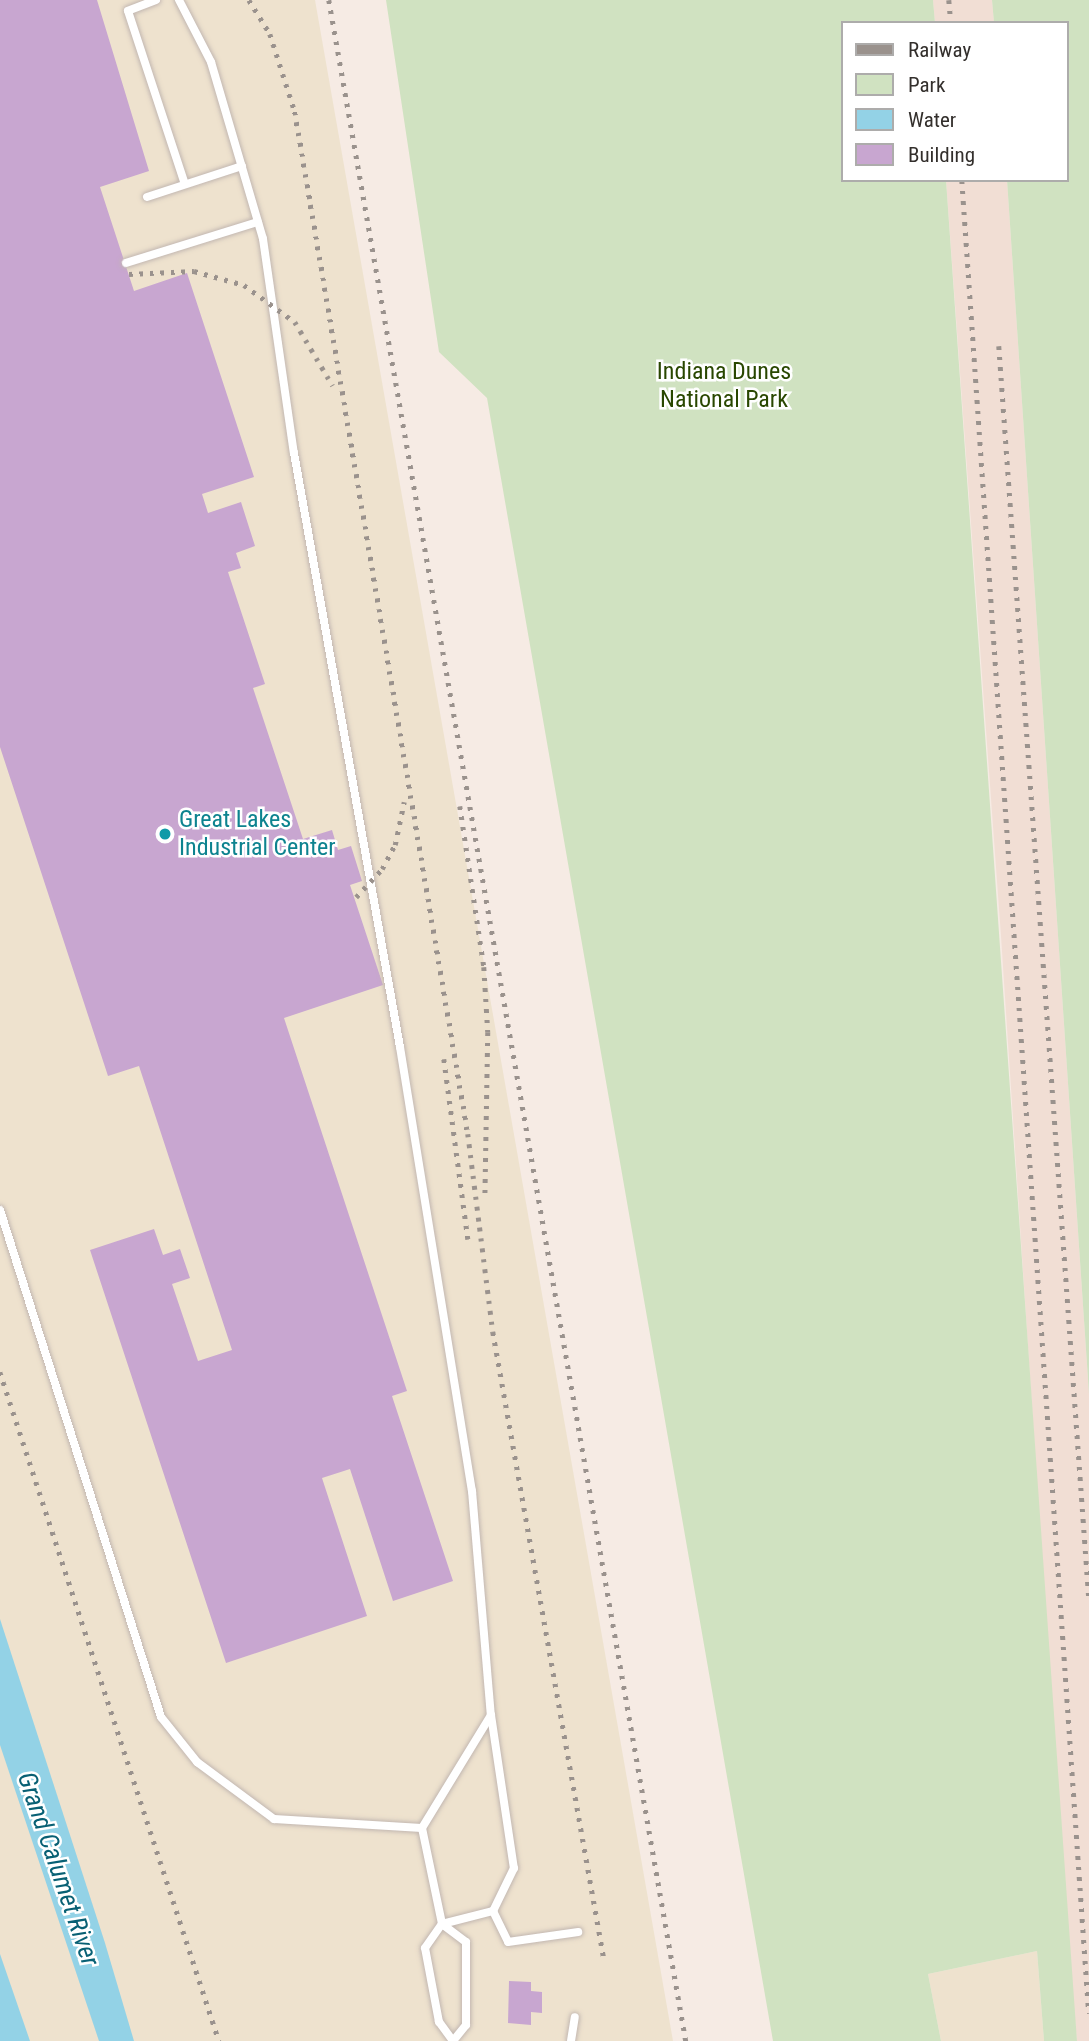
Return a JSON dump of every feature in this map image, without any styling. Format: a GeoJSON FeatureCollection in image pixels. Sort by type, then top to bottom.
{"type":"FeatureCollection","features":[{"type":"Feature","properties":{"kind":"lane"},"geometry":{"type":"LineString","coordinates":[[156,0],[128,10],[185,184]]}},
{"type":"Feature","properties":{"kind":"lane"},"geometry":{"type":"LineString","coordinates":[[179,0],[211,62],[258,222],[453,1370],[472,1490],[491,1715],[514,1868],[494,1910],[508,1942],[578,1932]]}},
{"type":"Feature","properties":{"kind":"lane"},"geometry":{"type":"LineString","coordinates":[[147,197],[242,166]]}},
{"type":"Feature","properties":{"kind":"lane"},"geometry":{"type":"LineString","coordinates":[[126,263],[258,222]]}},
{"type":"Feature","properties":{"kind":"lane"},"geometry":{"type":"LineString","coordinates":[[0,1210],[161,1717],[197,1762],[274,1819],[422,1828]]}},
{"type":"Feature","properties":{"kind":"lane"},"geometry":{"type":"LineString","coordinates":[[491,1715],[422,1828],[442,1924],[466,1942],[467,2025],[453,2041],[439,2022],[425,1948],[442,1924],[494,1910]]}},
{"type":"Feature","properties":{"kind":"lane"},"geometry":{"type":"LineString","coordinates":[[571,2041],[575,2017]]}},
{"type":"Feature","properties":{"kind":"shaded area"},"geometry":{"type":"Polygon","coordinates":[[[0,0],[315,0],[673,2041],[0,2041],[0,0]]]}},
{"type":"Feature","properties":{"kind":"shaded area"},"geometry":{"type":"Polygon","coordinates":[[[933,0],[992,0],[994,21],[935,21],[933,0]]]}},
{"type":"Feature","properties":{"kind":"shaded area"},"geometry":{"type":"Polygon","coordinates":[[[946,182],[1007,182],[1089,1394],[1089,2041],[1077,2041],[1067,1941],[1001,936],[946,182]]]}},
{"type":"Feature","properties":{"kind":"shaded area"},"geometry":{"type":"Polygon","coordinates":[[[1037,1951],[1044,2041],[941,2041],[928,1974],[1037,1951]]]}},
{"type":"Feature","properties":{"kind":"green space","name":"Indiana Dunes National Park"},"geometry":{"type":"Polygon","coordinates":[[[386,0],[933,0],[935,21],[841,21],[841,182],[946,182],[1077,2041],[1044,2041],[1037,1951],[928,1974],[941,2041],[773,2041],[487,398],[439,352],[386,0]]]}},
{"type":"Feature","properties":{"kind":"green space"},"geometry":{"type":"Polygon","coordinates":[[[992,0],[1089,0],[1089,1394],[1007,182],[1068,182],[1068,21],[994,21],[992,0]]]}},
{"type":"Feature","properties":{"kind":"water","name":"Grand Calumet River"},"geometry":{"type":"Polygon","coordinates":[[[0,1619],[134,2041],[99,2041],[0,1745],[0,1619]]]}},
{"type":"Feature","properties":{"kind":"water"},"geometry":{"type":"Polygon","coordinates":[[[0,1954],[30,2041],[0,2041],[0,1954]]]}},
{"type":"Feature","properties":{"kind":"building","name":"Great Lakes Industrial Center"},"geometry":{"type":"Polygon","coordinates":[[[0,0],[97,0],[149,171],[100,187],[134,291],[187,273],[254,477],[202,494],[208,513],[241,502],[255,546],[236,553],[241,568],[228,572],[265,684],[253,688],[303,839],[332,830],[338,850],[351,846],[362,881],[350,885],[383,985],[284,1018],[407,1391],[392,1396],[453,1581],[393,1601],[350,1469],[322,1478],[367,1616],[226,1663],[90,1250],[154,1229],[163,1255],[180,1249],[190,1278],[172,1284],[198,1361],[232,1350],[139,1066],[108,1076],[0,747],[0,0]]]}},
{"type":"Feature","properties":{"kind":"building"},"geometry":{"type":"Polygon","coordinates":[[[509,1981],[531,1982],[531,1991],[542,1992],[542,2013],[531,2012],[531,2025],[508,2023],[509,1981]]]}},
{"type":"Feature","properties":{"kind":"railway"},"geometry":{"type":"LineString","coordinates":[[249,0],[270,34],[295,112],[468,1134],[493,1332],[604,1959]]}},
{"type":"Feature","properties":{"kind":"railway"},"geometry":{"type":"LineString","coordinates":[[329,0],[686,2041]]}},
{"type":"Feature","properties":{"kind":"railway"},"geometry":{"type":"LineString","coordinates":[[949,0],[951,21]]}},
{"type":"Feature","properties":{"kind":"railway"},"geometry":{"type":"LineString","coordinates":[[962,182],[1089,2014]]}},
{"type":"Feature","properties":{"kind":"railway"},"geometry":{"type":"LineString","coordinates":[[129,274],[194,271],[244,285],[295,322],[333,386]]}},
{"type":"Feature","properties":{"kind":"railway"},"geometry":{"type":"LineString","coordinates":[[999,346],[1089,1598]]}},
{"type":"Feature","properties":{"kind":"railway"},"geometry":{"type":"LineString","coordinates":[[356,897],[382,869],[395,845],[404,802]]}},
{"type":"Feature","properties":{"kind":"railway"},"geometry":{"type":"LineString","coordinates":[[460,806],[484,967],[488,1032],[485,1196]]}},
{"type":"Feature","properties":{"kind":"railway"},"geometry":{"type":"LineString","coordinates":[[444,1059],[468,1239]]}},
{"type":"Feature","properties":{"kind":"railway"},"geometry":{"type":"LineString","coordinates":[[0,1372],[219,2041]]}},
{"type":"Feature","properties":{"kind":"place","name":"Great Lakes Industrial Center"},"geometry":{"type":"Point","coordinates":[165,834]}}]}
